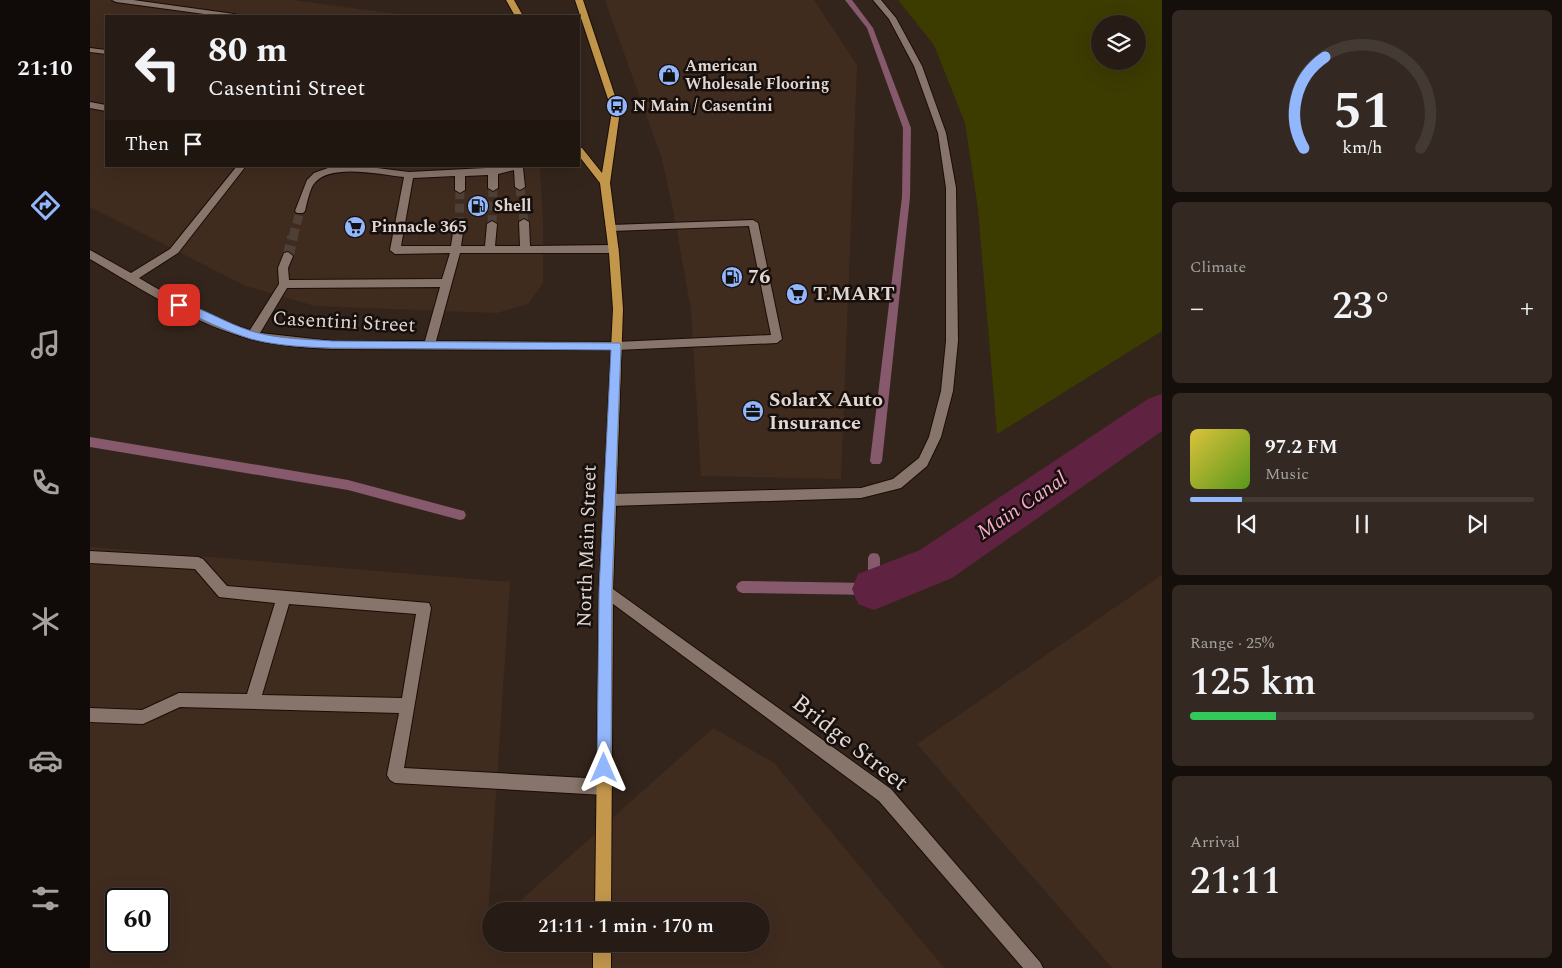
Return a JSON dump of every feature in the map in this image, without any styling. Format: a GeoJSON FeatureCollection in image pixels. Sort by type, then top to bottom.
{"type":"FeatureCollection","features":[{"type":"Feature","properties":{"kind":"main road"},"geometry":{"type":"LineString","coordinates":[[510,0],[518,15]]}},
{"type":"Feature","properties":{"kind":"main road","name":"North Main Street"},"geometry":{"type":"LineString","coordinates":[[579,0],[616,111],[605,183],[614,249],[618,309],[606,590],[602,902]]}},
{"type":"Feature","properties":{"kind":"main road"},"geometry":{"type":"LineString","coordinates":[[580,151],[605,183]]}},
{"type":"Feature","properties":{"kind":"main road"},"geometry":{"type":"LineString","coordinates":[[602,952],[602,968]]}},
{"type":"Feature","properties":{"kind":"street"},"geometry":{"type":"LineString","coordinates":[[116,0],[227,15]]}},
{"type":"Feature","properties":{"kind":"street"},"geometry":{"type":"LineString","coordinates":[[610,500],[861,493],[897,484],[923,462],[935,437],[948,383],[952,341],[951,188],[942,132],[918,66],[892,18],[877,0]]}},
{"type":"Feature","properties":{"kind":"street"},"geometry":{"type":"LineString","coordinates":[[90,50],[105,52]]}},
{"type":"Feature","properties":{"kind":"street"},"geometry":{"type":"LineString","coordinates":[[90,105],[105,108]]}},
{"type":"Feature","properties":{"kind":"street"},"geometry":{"type":"LineString","coordinates":[[132,277],[174,251],[241,167]]}},
{"type":"Feature","properties":{"kind":"street"},"geometry":{"type":"LineString","coordinates":[[300,211],[310,181],[323,170],[332,168],[409,175],[493,172],[519,167],[520,187]]}},
{"type":"Feature","properties":{"kind":"street"},"geometry":{"type":"LineString","coordinates":[[493,172],[494,188]]}},
{"type":"Feature","properties":{"kind":"street"},"geometry":{"type":"LineString","coordinates":[[460,174],[460,190]]}},
{"type":"Feature","properties":{"kind":"street"},"geometry":{"type":"LineString","coordinates":[[409,175],[395,250],[614,249]]}},
{"type":"Feature","properties":{"kind":"street"},"geometry":{"type":"LineString","coordinates":[[524,222],[525,250]]}},
{"type":"Feature","properties":{"kind":"street","name":"Casentini Street"},"geometry":{"type":"LineString","coordinates":[[90,254],[179,305],[226,326],[253,335],[289,342],[332,345],[616,346],[777,339],[753,223],[611,228]]}},
{"type":"Feature","properties":{"kind":"street"},"geometry":{"type":"LineString","coordinates":[[490,249],[492,224]]}},
{"type":"Feature","properties":{"kind":"street"},"geometry":{"type":"LineString","coordinates":[[429,345],[456,250],[459,226]]}},
{"type":"Feature","properties":{"kind":"street"},"geometry":{"type":"LineString","coordinates":[[253,335],[284,284],[283,268],[288,256]]}},
{"type":"Feature","properties":{"kind":"street"},"geometry":{"type":"LineString","coordinates":[[284,284],[447,282]]}},
{"type":"Feature","properties":{"kind":"street"},"geometry":{"type":"LineString","coordinates":[[90,557],[198,563],[224,592],[424,608],[396,775],[604,787]]}},
{"type":"Feature","properties":{"kind":"street","name":"Bridge Street"},"geometry":{"type":"LineString","coordinates":[[606,590],[884,795],[1034,968]]}},
{"type":"Feature","properties":{"kind":"street"},"geometry":{"type":"LineString","coordinates":[[252,702],[284,597]]}},
{"type":"Feature","properties":{"kind":"street"},"geometry":{"type":"LineString","coordinates":[[90,715],[144,717],[179,700],[408,706]]}},
{"type":"Feature","properties":{"kind":"shaded area"},"geometry":{"type":"Polygon","coordinates":[[[90,0],[291,0],[405,15],[105,15],[105,167],[540,167],[543,223],[543,283],[528,304],[497,313],[315,306],[246,286],[90,207],[90,0]]]}},
{"type":"Feature","properties":{"kind":"shaded area"},"geometry":{"type":"Polygon","coordinates":[[[605,0],[814,0],[857,65],[841,479],[701,476],[691,310],[673,209],[662,159],[605,0]]]}},
{"type":"Feature","properties":{"kind":"shaded area"},"geometry":{"type":"Polygon","coordinates":[[[898,0],[1162,0],[1162,331],[997,434],[978,209],[965,123],[934,45],[898,0]]]}},
{"type":"Feature","properties":{"kind":"shaded area"},"geometry":{"type":"Polygon","coordinates":[[[90,547],[510,582],[489,902],[482,902],[482,952],[770,952],[770,902],[519,902],[713,728],[774,763],[944,968],[90,968],[90,547]]]}},
{"type":"Feature","properties":{"kind":"shaded area"},"geometry":{"type":"Polygon","coordinates":[[[1162,575],[1162,968],[1112,968],[917,744],[1162,575]]]}},
{"type":"Feature","properties":{"kind":"waterway"},"geometry":{"type":"LineString","coordinates":[[848,0],[870,28],[907,128],[906,197],[876,461]]}},
{"type":"Feature","properties":{"kind":"waterway","name":"Main Canal"},"geometry":{"type":"LineString","coordinates":[[874,589],[936,564],[1162,410]]}},
{"type":"Feature","properties":{"kind":"waterway"},"geometry":{"type":"LineString","coordinates":[[90,442],[348,485],[460,515]]}},
{"type":"Feature","properties":{"kind":"waterway"},"geometry":{"type":"LineString","coordinates":[[742,587],[874,589],[874,558]]}},
{"type":"Feature","properties":{"kind":"tunnel"},"geometry":{"type":"LineString","coordinates":[[520,187],[524,222]]}},
{"type":"Feature","properties":{"kind":"tunnel"},"geometry":{"type":"LineString","coordinates":[[492,224],[493,188]]}},
{"type":"Feature","properties":{"kind":"tunnel"},"geometry":{"type":"LineString","coordinates":[[459,226],[460,190]]}},
{"type":"Feature","properties":{"kind":"tunnel"},"geometry":{"type":"LineString","coordinates":[[293,237],[300,211]]}},
{"type":"Feature","properties":{"kind":"tunnel"},"geometry":{"type":"LineString","coordinates":[[288,256],[293,236]]}},
{"type":"Feature","properties":{"kind":"place","name":"American Wholesale Flooring"},"geometry":{"type":"Point","coordinates":[669,75]}},
{"type":"Feature","properties":{"kind":"place","name":"N Main / Casentini"},"geometry":{"type":"Point","coordinates":[617,106]}},
{"type":"Feature","properties":{"kind":"place","name":"Shell"},"geometry":{"type":"Point","coordinates":[478,206]}},
{"type":"Feature","properties":{"kind":"place","name":"Pinnacle 365"},"geometry":{"type":"Point","coordinates":[355,227]}},
{"type":"Feature","properties":{"kind":"place","name":"76"},"geometry":{"type":"Point","coordinates":[732,277]}},
{"type":"Feature","properties":{"kind":"place","name":"T.MART"},"geometry":{"type":"Point","coordinates":[797,294]}},
{"type":"Feature","properties":{"kind":"place","name":"SolarX Auto Insurance"},"geometry":{"type":"Point","coordinates":[753,411]}},
{"type":"Feature","properties":{"kind":"route"},"geometry":{"type":"LineString","coordinates":[[179,305],[226,326],[253,335],[289,342],[332,345],[616,346],[606,590],[604,768]]}}]}
